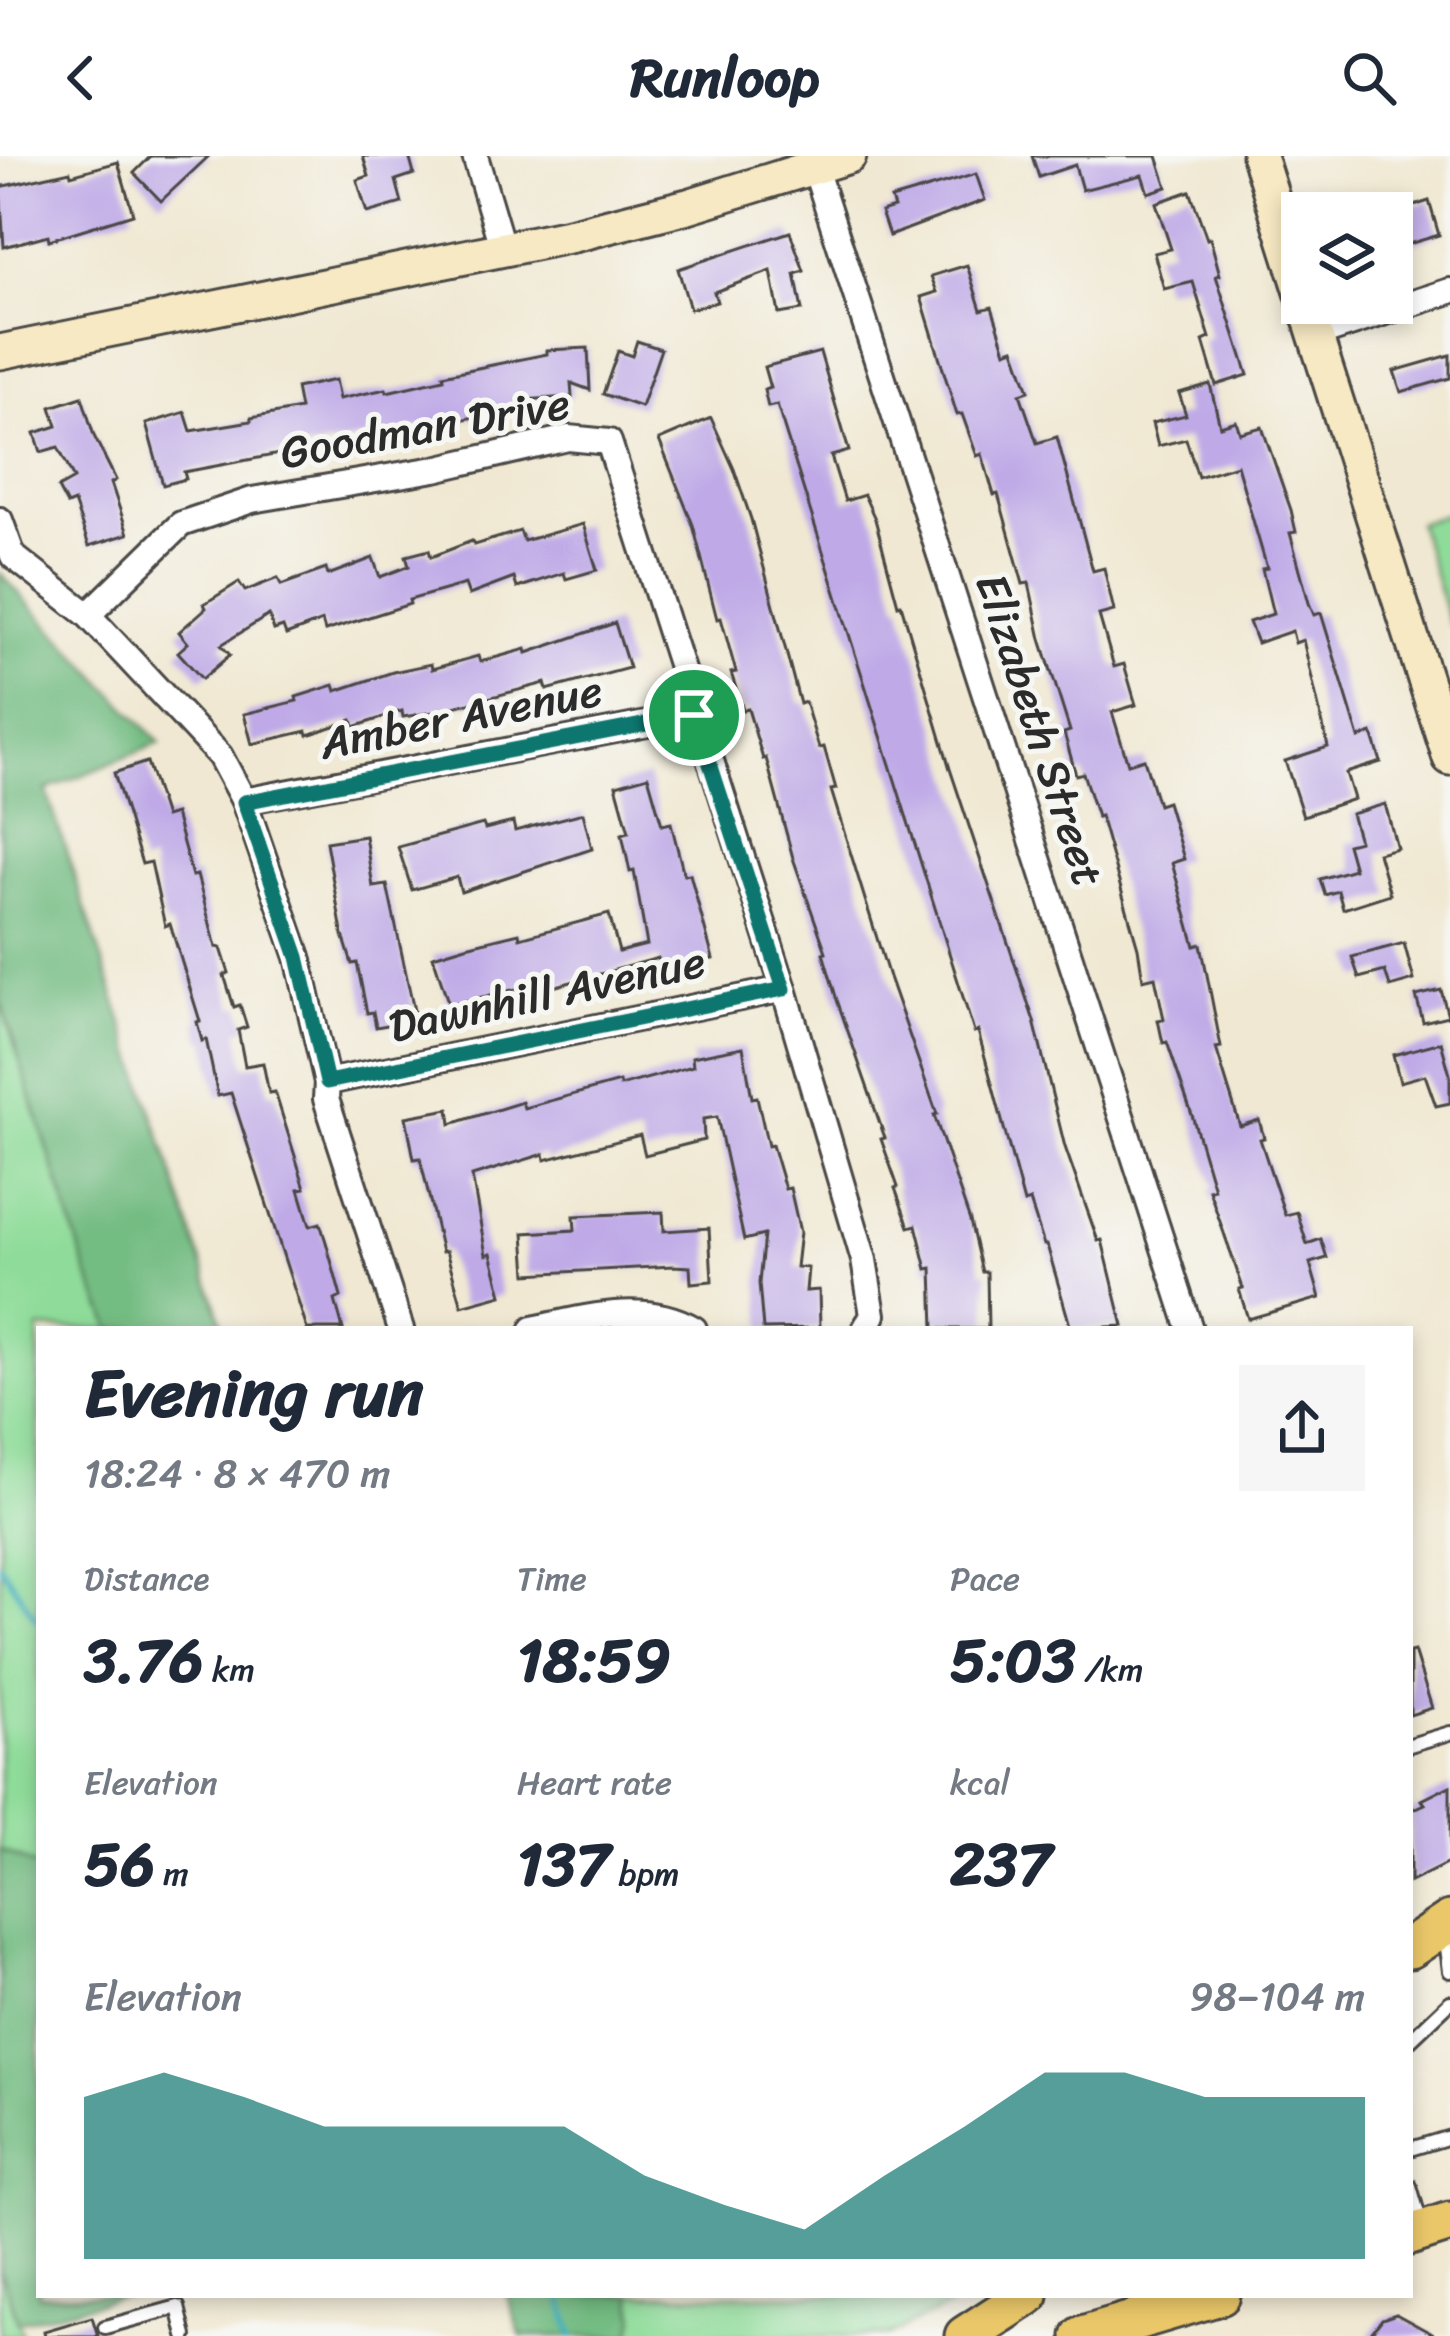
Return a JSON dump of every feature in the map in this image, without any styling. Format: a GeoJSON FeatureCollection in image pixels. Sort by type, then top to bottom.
{"type":"FeatureCollection","features":[{"type":"Feature","properties":{"kind":"main road"},"geometry":{"type":"LineString","coordinates":[[0,352],[647,218],[813,161],[849,156]]}},
{"type":"Feature","properties":{"kind":"main road"},"geometry":{"type":"LineString","coordinates":[[1259,156],[1281,226]]}},
{"type":"Feature","properties":{"kind":"main road"},"geometry":{"type":"LineString","coordinates":[[1313,324],[1450,758]]}},
{"type":"Feature","properties":{"kind":"main road"},"geometry":{"type":"LineString","coordinates":[[964,2336],[1023,2298]]}},
{"type":"Feature","properties":{"kind":"main road"},"geometry":{"type":"LineString","coordinates":[[1096,2334],[1210,2298]]}},
{"type":"Feature","properties":{"kind":"street"},"geometry":{"type":"LineString","coordinates":[[475,156],[503,250]]}},
{"type":"Feature","properties":{"kind":"street","name":"Elizabeth Street"},"geometry":{"type":"LineString","coordinates":[[813,161],[1189,1326]]}},
{"type":"Feature","properties":{"kind":"street"},"geometry":{"type":"LineString","coordinates":[[1413,298],[1450,291]]}},
{"type":"Feature","properties":{"kind":"street","name":"Goodman Drive"},"geometry":{"type":"LineString","coordinates":[[88,615],[181,524],[252,500],[436,470],[568,438],[609,442],[784,989],[865,1260],[873,1315],[868,1326]]}},
{"type":"Feature","properties":{"kind":"street"},"geometry":{"type":"LineString","coordinates":[[0,520],[13,556],[88,615],[220,756],[244,802],[298,957],[327,1082],[326,1099],[400,1326]]}},
{"type":"Feature","properties":{"kind":"street","name":"Amber Avenue"},"geometry":{"type":"LineString","coordinates":[[244,802],[694,715]]}},
{"type":"Feature","properties":{"kind":"street","name":"Dawnhill Avenue"},"geometry":{"type":"LineString","coordinates":[[327,1082],[784,989]]}},
{"type":"Feature","properties":{"kind":"street"},"geometry":{"type":"LineString","coordinates":[[547,1326],[619,1311],[688,1326]]}},
{"type":"Feature","properties":{"kind":"lane"},"geometry":{"type":"LineString","coordinates":[[1413,1744],[1450,1733]]}},
{"type":"Feature","properties":{"kind":"lane"},"geometry":{"type":"LineString","coordinates":[[1426,1936],[1450,1971]]}},
{"type":"Feature","properties":{"kind":"lane"},"geometry":{"type":"LineString","coordinates":[[1413,2037],[1450,2002]]}},
{"type":"Feature","properties":{"kind":"lane"},"geometry":{"type":"LineString","coordinates":[[1413,2148],[1450,2137]]}},
{"type":"Feature","properties":{"kind":"lane"},"geometry":{"type":"LineString","coordinates":[[1413,2193],[1428,2230]]}},
{"type":"Feature","properties":{"kind":"lane"},"geometry":{"type":"LineString","coordinates":[[105,2327],[178,2307],[185,2336]]}},
{"type":"Feature","properties":{"kind":"green space"},"geometry":{"type":"Polygon","coordinates":[[[1450,513],[1450,626],[1418,523],[1450,513]]]}},
{"type":"Feature","properties":{"kind":"green space"},"geometry":{"type":"Polygon","coordinates":[[[0,573],[160,743],[46,790],[223,1326],[111,1326],[88,1275],[0,999],[0,573]]]}},
{"type":"Feature","properties":{"kind":"green space"},"geometry":{"type":"Polygon","coordinates":[[[0,999],[88,1275],[111,1326],[36,1326],[36,1867],[0,1849],[0,999]]]}},
{"type":"Feature","properties":{"kind":"green space"},"geometry":{"type":"Polygon","coordinates":[[[0,1850],[36,1867],[36,2298],[119,2298],[18,2322],[0,2269],[0,1850]]]}},
{"type":"Feature","properties":{"kind":"green space"},"geometry":{"type":"Polygon","coordinates":[[[0,2269],[23,2336],[0,2336],[0,2269]]]}},
{"type":"Feature","properties":{"kind":"green space"},"geometry":{"type":"Polygon","coordinates":[[[508,2298],[967,2298],[887,2336],[521,2336],[508,2298]]]}},
{"type":"Feature","properties":{"kind":"green space"},"geometry":{"type":"Polygon","coordinates":[[[508,2298],[632,2298],[636,2318],[630,2336],[521,2336],[508,2298]]]}},
{"type":"Feature","properties":{"kind":"building"},"geometry":{"type":"Polygon","coordinates":[[[151,156],[209,156],[161,201],[134,173],[151,156]]]}},
{"type":"Feature","properties":{"kind":"building"},"geometry":{"type":"Polygon","coordinates":[[[363,156],[409,156],[414,174],[396,180],[402,203],[367,213],[357,180],[369,176],[363,156]]]}},
{"type":"Feature","properties":{"kind":"building"},"geometry":{"type":"Polygon","coordinates":[[[1032,156],[1157,156],[1167,187],[1148,193],[1142,175],[1082,190],[1075,165],[1039,177],[1032,156]]]}},
{"type":"Feature","properties":{"kind":"building"},"geometry":{"type":"Polygon","coordinates":[[[118,162],[133,214],[49,240],[48,235],[4,247],[0,187],[118,162]]]}},
{"type":"Feature","properties":{"kind":"building"},"geometry":{"type":"Polygon","coordinates":[[[976,174],[985,200],[889,236],[881,212],[894,208],[891,199],[976,174]]]}},
{"type":"Feature","properties":{"kind":"building"},"geometry":{"type":"Polygon","coordinates":[[[1190,191],[1210,238],[1220,275],[1216,276],[1248,375],[1216,385],[1203,341],[1210,338],[1193,282],[1164,289],[1154,253],[1171,249],[1156,203],[1190,191]]]}},
{"type":"Feature","properties":{"kind":"building"},"geometry":{"type":"Polygon","coordinates":[[[1429,201],[1439,235],[1413,243],[1413,206],[1429,201]]]}},
{"type":"Feature","properties":{"kind":"building"},"geometry":{"type":"Polygon","coordinates":[[[790,232],[804,271],[795,274],[802,310],[779,314],[771,271],[714,292],[717,302],[690,309],[678,269],[790,232]]]}},
{"type":"Feature","properties":{"kind":"building"},"geometry":{"type":"Polygon","coordinates":[[[967,265],[981,310],[992,307],[1006,351],[1014,348],[1029,391],[1020,394],[1037,443],[1057,437],[1093,571],[1104,568],[1114,611],[1099,615],[1114,667],[1124,664],[1136,705],[1112,712],[1128,764],[1144,759],[1158,805],[1167,802],[1184,859],[1172,863],[1195,946],[1201,944],[1221,1047],[1216,1048],[1240,1126],[1259,1120],[1264,1138],[1260,1139],[1285,1215],[1297,1212],[1307,1244],[1321,1239],[1327,1258],[1310,1263],[1320,1298],[1248,1319],[1192,1115],[1167,1042],[1163,1043],[1158,1020],[1164,1019],[1155,977],[1143,980],[1100,816],[1083,773],[1076,775],[1064,733],[1070,731],[1029,583],[1023,584],[982,454],[977,456],[962,414],[957,415],[921,297],[937,292],[931,276],[967,265]]]}},
{"type":"Feature","properties":{"kind":"building"},"geometry":{"type":"Polygon","coordinates":[[[637,341],[661,349],[641,407],[603,394],[618,351],[632,356],[637,341]]]}},
{"type":"Feature","properties":{"kind":"building"},"geometry":{"type":"Polygon","coordinates":[[[588,348],[590,390],[571,383],[572,397],[522,400],[523,408],[184,472],[186,479],[163,485],[146,424],[185,412],[191,431],[251,421],[300,409],[296,388],[335,380],[339,399],[444,379],[443,375],[547,354],[547,350],[588,348]]]}},
{"type":"Feature","properties":{"kind":"building"},"geometry":{"type":"Polygon","coordinates":[[[820,352],[849,451],[831,456],[845,501],[864,495],[875,519],[898,605],[1034,1021],[1065,1147],[1098,1241],[1102,1240],[1123,1326],[1070,1326],[1047,1245],[1030,1201],[1024,1203],[978,1031],[974,1032],[777,405],[768,407],[764,390],[770,388],[764,367],[820,352]]]}},
{"type":"Feature","properties":{"kind":"building"},"geometry":{"type":"Polygon","coordinates":[[[1450,355],[1450,378],[1401,392],[1394,371],[1450,355]]]}},
{"type":"Feature","properties":{"kind":"building"},"geometry":{"type":"Polygon","coordinates":[[[1210,384],[1220,426],[1236,421],[1240,433],[1262,427],[1291,510],[1296,532],[1290,533],[1309,603],[1314,615],[1321,613],[1359,738],[1372,733],[1381,762],[1346,773],[1354,799],[1303,816],[1285,761],[1328,747],[1303,640],[1295,643],[1292,631],[1257,643],[1249,622],[1273,614],[1262,569],[1267,568],[1237,465],[1198,477],[1186,439],[1158,446],[1152,423],[1186,415],[1179,393],[1210,384]]]}},
{"type":"Feature","properties":{"kind":"building"},"geometry":{"type":"Polygon","coordinates":[[[82,397],[94,436],[116,480],[111,483],[128,534],[89,546],[74,502],[67,505],[58,488],[74,479],[58,447],[41,452],[35,433],[57,426],[51,407],[82,397]]]}},
{"type":"Feature","properties":{"kind":"building"},"geometry":{"type":"Polygon","coordinates":[[[711,418],[734,469],[800,704],[805,702],[819,748],[824,747],[836,789],[831,790],[889,977],[937,1114],[982,1272],[987,1272],[988,1326],[934,1326],[932,1268],[927,1269],[916,1225],[909,1227],[895,1188],[881,1139],[885,1138],[836,997],[766,758],[731,673],[736,672],[693,525],[659,440],[711,418]]]}},
{"type":"Feature","properties":{"kind":"building"},"geometry":{"type":"Polygon","coordinates":[[[583,524],[597,570],[566,579],[564,573],[517,588],[514,578],[469,595],[465,584],[325,631],[322,621],[286,635],[283,627],[274,630],[269,615],[221,645],[230,655],[202,679],[178,652],[188,643],[179,632],[206,608],[204,604],[239,582],[245,591],[278,578],[281,585],[326,569],[328,575],[373,558],[380,577],[409,566],[406,556],[429,550],[431,557],[472,541],[474,545],[520,531],[524,541],[583,524]]]}},
{"type":"Feature","properties":{"kind":"building"},"geometry":{"type":"Polygon","coordinates":[[[615,623],[629,668],[547,690],[545,683],[435,712],[403,717],[402,711],[354,727],[352,720],[308,735],[307,731],[252,744],[244,714],[393,672],[431,664],[432,669],[478,656],[480,662],[526,649],[527,653],[615,623]]]}},
{"type":"Feature","properties":{"kind":"building"},"geometry":{"type":"Polygon","coordinates":[[[147,762],[165,817],[175,814],[216,947],[221,948],[229,973],[224,975],[234,1007],[240,1005],[247,1027],[238,1030],[245,1066],[263,1063],[269,1093],[275,1092],[305,1188],[299,1189],[310,1226],[320,1223],[326,1242],[341,1297],[335,1300],[342,1326],[306,1326],[231,1093],[218,1096],[206,1039],[202,1041],[170,924],[165,926],[151,862],[142,864],[114,773],[147,762]]]}},
{"type":"Feature","properties":{"kind":"building"},"geometry":{"type":"Polygon","coordinates":[[[648,776],[662,825],[671,823],[684,875],[690,874],[713,959],[662,971],[658,958],[542,990],[541,983],[449,1005],[433,956],[609,914],[619,952],[647,945],[622,834],[629,832],[616,785],[648,776]]]}},
{"type":"Feature","properties":{"kind":"building"},"geometry":{"type":"Polygon","coordinates":[[[1385,804],[1397,848],[1378,853],[1390,894],[1343,909],[1338,891],[1325,895],[1320,879],[1354,869],[1347,844],[1359,841],[1351,814],[1385,804]]]}},
{"type":"Feature","properties":{"kind":"building"},"geometry":{"type":"Polygon","coordinates":[[[583,813],[592,849],[461,892],[457,877],[412,890],[398,847],[483,824],[485,829],[513,822],[515,831],[583,813]]]}},
{"type":"Feature","properties":{"kind":"building"},"geometry":{"type":"Polygon","coordinates":[[[365,836],[373,887],[387,885],[416,1020],[376,1027],[373,1012],[367,1013],[357,963],[352,964],[342,932],[326,842],[365,836]]]}},
{"type":"Feature","properties":{"kind":"building"},"geometry":{"type":"Polygon","coordinates":[[[1404,943],[1414,980],[1390,987],[1385,971],[1359,978],[1352,957],[1404,943]]]}},
{"type":"Feature","properties":{"kind":"building"},"geometry":{"type":"Polygon","coordinates":[[[1441,990],[1448,1016],[1423,1022],[1416,996],[1441,990]]]}},
{"type":"Feature","properties":{"kind":"building"},"geometry":{"type":"Polygon","coordinates":[[[1441,1042],[1450,1075],[1450,1103],[1436,1106],[1425,1075],[1400,1082],[1393,1055],[1441,1042]]]}},
{"type":"Feature","properties":{"kind":"building"},"geometry":{"type":"Polygon","coordinates":[[[743,1047],[752,1098],[757,1097],[768,1146],[772,1145],[785,1189],[790,1188],[800,1232],[796,1267],[808,1268],[806,1291],[819,1290],[820,1326],[763,1326],[759,1283],[764,1235],[744,1240],[717,1117],[703,1119],[704,1140],[645,1155],[640,1135],[545,1160],[544,1154],[472,1176],[486,1255],[491,1253],[502,1295],[462,1306],[446,1251],[442,1252],[420,1158],[414,1159],[406,1117],[449,1109],[451,1124],[522,1102],[524,1108],[693,1066],[692,1057],[743,1047]]]}},
{"type":"Feature","properties":{"kind":"building"},"geometry":{"type":"Polygon","coordinates":[[[663,1212],[664,1231],[709,1228],[712,1281],[691,1283],[690,1267],[673,1266],[527,1274],[524,1233],[575,1230],[574,1216],[663,1212]]]}},
{"type":"Feature","properties":{"kind":"building"},"geometry":{"type":"Polygon","coordinates":[[[1413,1651],[1432,1708],[1413,1714],[1413,1651]]]}},
{"type":"Feature","properties":{"kind":"building"},"geometry":{"type":"Polygon","coordinates":[[[1450,1786],[1450,1862],[1413,1880],[1413,1810],[1425,1804],[1422,1800],[1450,1786]]]}},
{"type":"Feature","properties":{"kind":"building"},"geometry":{"type":"Polygon","coordinates":[[[1396,2314],[1436,2336],[1369,2336],[1382,2319],[1396,2314]]]}},
{"type":"Feature","properties":{"kind":"building"},"geometry":{"type":"Polygon","coordinates":[[[92,2317],[98,2336],[45,2336],[44,2331],[92,2317]]]}},
{"type":"Feature","properties":{"kind":"waterway"},"geometry":{"type":"LineString","coordinates":[[0,1565],[36,1619]]}},
{"type":"Feature","properties":{"kind":"waterway"},"geometry":{"type":"LineString","coordinates":[[562,2298],[573,2336]]}},
{"type":"Feature","properties":{"kind":"route"},"geometry":{"type":"LineString","coordinates":[[694,715],[784,989],[327,1082],[298,957],[244,802],[694,715]]}}]}
